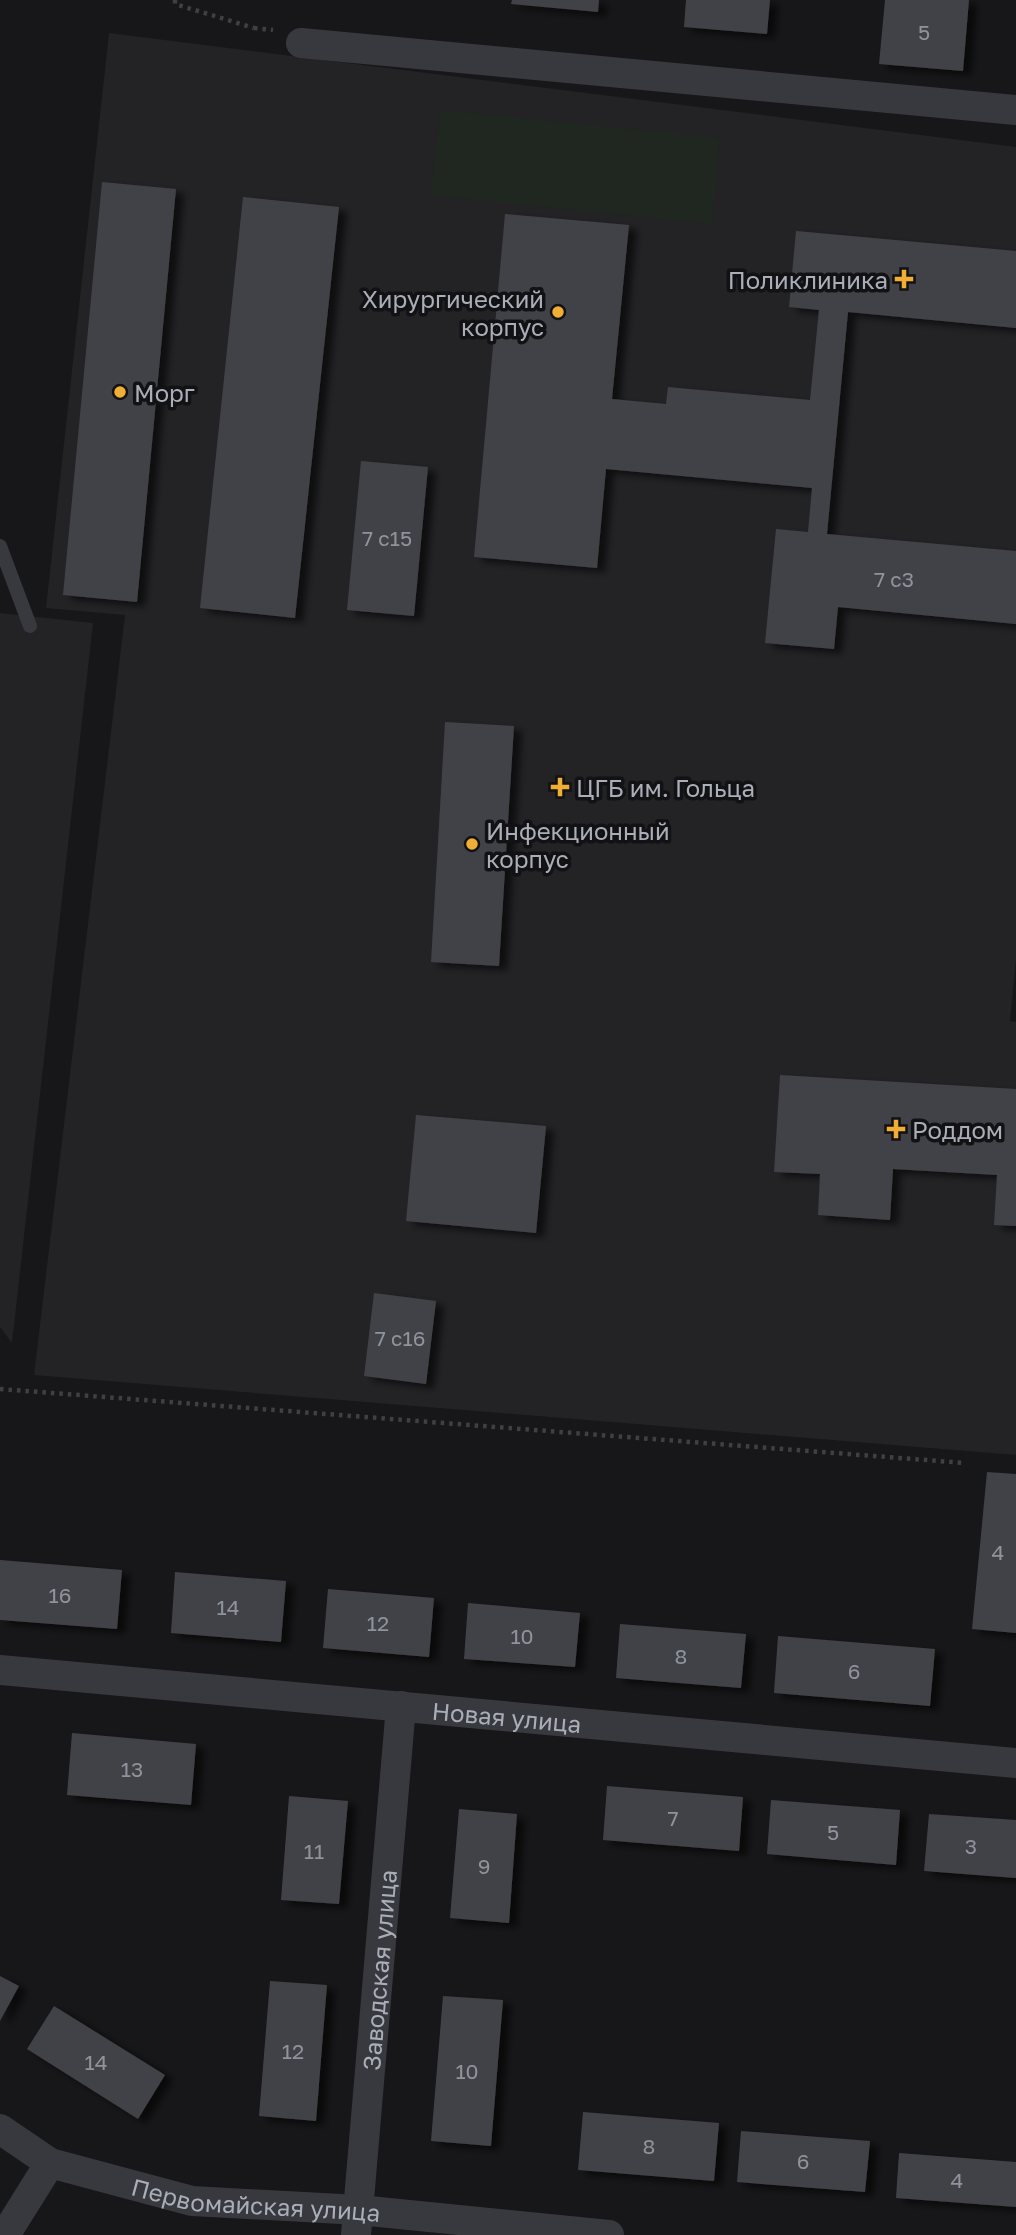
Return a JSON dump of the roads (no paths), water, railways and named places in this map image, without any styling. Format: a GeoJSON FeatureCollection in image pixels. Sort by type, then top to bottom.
{"type":"FeatureCollection","features":[{"type":"Feature","properties":{"kind":"street"},"geometry":{"type":"LineString","coordinates":[[301,43],[1016,110]]}},
{"type":"Feature","properties":{"kind":"street","name":"Новая улица"},"geometry":{"type":"LineString","coordinates":[[0,1670],[1016,1763]]}},
{"type":"Feature","properties":{"kind":"street","name":"Заводская улица"},"geometry":{"type":"LineString","coordinates":[[358,2222],[401,1706]]}},
{"type":"Feature","properties":{"kind":"street","name":"Первомайская улица"},"geometry":{"type":"LineString","coordinates":[[0,2129],[50,2163],[192,2201],[358,2222],[610,2235]]}},
{"type":"Feature","properties":{"kind":"street"},"geometry":{"type":"LineString","coordinates":[[5,2235],[50,2163]]}},
{"type":"Feature","properties":{"kind":"lane"},"geometry":{"type":"LineString","coordinates":[[0,546],[30,626]]}},
{"type":"Feature","properties":{"kind":"place","name":"Поликлиника"},"geometry":{"type":"Point","coordinates":[904,279]}},
{"type":"Feature","properties":{"kind":"place","name":"Хирургический корпус"},"geometry":{"type":"Point","coordinates":[558,312]}},
{"type":"Feature","properties":{"kind":"place","name":"Морг"},"geometry":{"type":"Point","coordinates":[120,392]}},
{"type":"Feature","properties":{"kind":"place","name":"ЦГБ им. Гольца"},"geometry":{"type":"Point","coordinates":[560,787]}},
{"type":"Feature","properties":{"kind":"place","name":"Инфекционный корпус"},"geometry":{"type":"Point","coordinates":[472,844]}},
{"type":"Feature","properties":{"kind":"place","name":"Роддом"},"geometry":{"type":"Point","coordinates":[896,1129]}}]}
